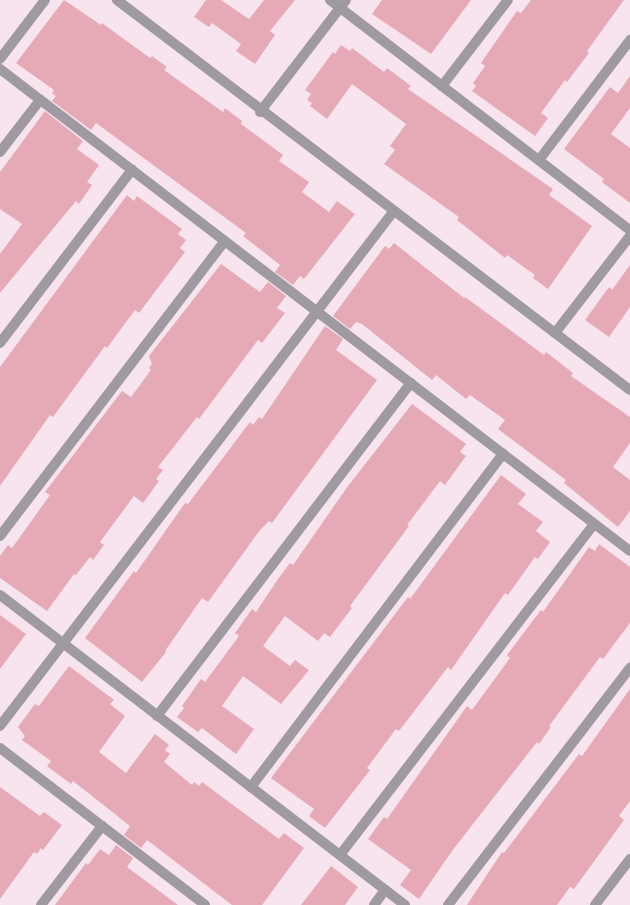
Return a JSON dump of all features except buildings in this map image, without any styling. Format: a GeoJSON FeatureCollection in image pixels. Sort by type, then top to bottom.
{"type":"FeatureCollection","features":[{"type":"Feature","properties":{"kind":"street"},"geometry":{"type":"LineString","coordinates":[[0,59],[45,0]]}},
{"type":"Feature","properties":{"kind":"street"},"geometry":{"type":"LineString","coordinates":[[116,0],[260,112],[630,390]]}},
{"type":"Feature","properties":{"kind":"street"},"geometry":{"type":"LineString","coordinates":[[330,0],[343,4],[442,86],[630,230]]}},
{"type":"Feature","properties":{"kind":"street"},"geometry":{"type":"LineString","coordinates":[[442,86],[508,0]]}},
{"type":"Feature","properties":{"kind":"street"},"geometry":{"type":"LineString","coordinates":[[260,112],[343,4]]}},
{"type":"Feature","properties":{"kind":"street"},"geometry":{"type":"LineString","coordinates":[[538,160],[630,40]]}},
{"type":"Feature","properties":{"kind":"street"},"geometry":{"type":"LineString","coordinates":[[0,69],[630,551]]}},
{"type":"Feature","properties":{"kind":"street"},"geometry":{"type":"LineString","coordinates":[[0,152],[40,100]]}},
{"type":"Feature","properties":{"kind":"street"},"geometry":{"type":"LineString","coordinates":[[0,344],[132,170]]}},
{"type":"Feature","properties":{"kind":"street"},"geometry":{"type":"LineString","coordinates":[[0,726],[393,212]]}},
{"type":"Feature","properties":{"kind":"street"},"geometry":{"type":"LineString","coordinates":[[555,334],[630,236]]}},
{"type":"Feature","properties":{"kind":"street"},"geometry":{"type":"LineString","coordinates":[[0,536],[225,241]]}},
{"type":"Feature","properties":{"kind":"street"},"geometry":{"type":"LineString","coordinates":[[157,716],[411,384]]}},
{"type":"Feature","properties":{"kind":"street"},"geometry":{"type":"LineString","coordinates":[[251,787],[503,454]]}},
{"type":"Feature","properties":{"kind":"street"},"geometry":{"type":"LineString","coordinates":[[340,855],[594,524]]}},
{"type":"Feature","properties":{"kind":"street"},"geometry":{"type":"LineString","coordinates":[[0,595],[405,905]]}},
{"type":"Feature","properties":{"kind":"street"},"geometry":{"type":"LineString","coordinates":[[448,905],[630,668]]}},
{"type":"Feature","properties":{"kind":"street"},"geometry":{"type":"LineString","coordinates":[[0,748],[204,905]]}},
{"type":"Feature","properties":{"kind":"street"},"geometry":{"type":"LineString","coordinates":[[41,905],[102,826]]}},
{"type":"Feature","properties":{"kind":"street"},"geometry":{"type":"LineString","coordinates":[[595,905],[630,859]]}},
{"type":"Feature","properties":{"kind":"street"},"geometry":{"type":"LineString","coordinates":[[374,905],[385,890]]}}]}
